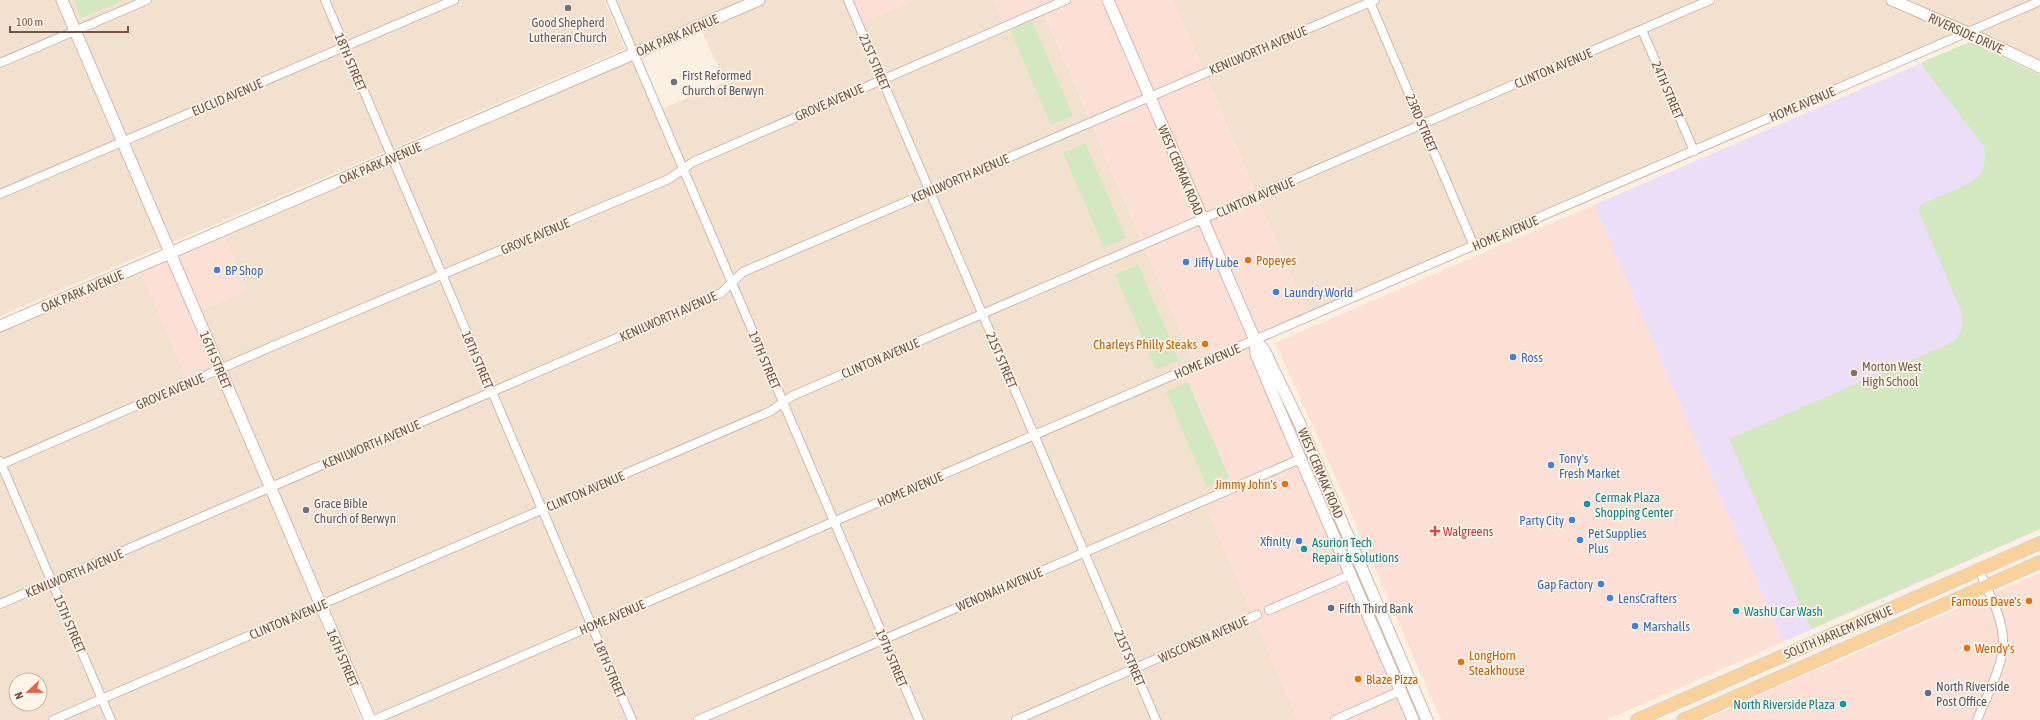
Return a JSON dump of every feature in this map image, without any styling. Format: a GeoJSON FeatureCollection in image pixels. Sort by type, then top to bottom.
{"type":"FeatureCollection","features":[{"type":"Feature","properties":{"kind":"main road","name":"SOUTH HARLEM AVENUE"},"geometry":{"type":"LineString","coordinates":[[1637,720],[2040,543]]}},
{"type":"Feature","properties":{"kind":"main road","name":"SOUTH HARLEM AVENUE"},"geometry":{"type":"LineString","coordinates":[[1683,720],[2040,562]]}},
{"type":"Feature","properties":{"kind":"street","name":"16TH STREET"},"geometry":{"type":"LineString","coordinates":[[62,0],[370,720]]}},
{"type":"Feature","properties":{"kind":"street"},"geometry":{"type":"LineString","coordinates":[[0,63],[148,0]]}},
{"type":"Feature","properties":{"kind":"street","name":"18TH STREET"},"geometry":{"type":"LineString","coordinates":[[325,0],[632,720]]}},
{"type":"Feature","properties":{"kind":"street","name":"EUCLID AVENUE"},"geometry":{"type":"LineString","coordinates":[[0,194],[454,0]]}},
{"type":"Feature","properties":{"kind":"street","name":"19TH STREET"},"geometry":{"type":"LineString","coordinates":[[611,0],[919,720]]}},
{"type":"Feature","properties":{"kind":"street","name":"OAK PARK AVENUE"},"geometry":{"type":"LineString","coordinates":[[0,326],[759,0]]}},
{"type":"Feature","properties":{"kind":"street","name":"21ST STREET"},"geometry":{"type":"LineString","coordinates":[[848,0],[1156,720]]}},
{"type":"Feature","properties":{"kind":"street","name":"GROVE AVENUE"},"geometry":{"type":"LineString","coordinates":[[0,464],[669,179],[693,162],[1066,0]]}},
{"type":"Feature","properties":{"kind":"street","name":"WEST CERMAK ROAD"},"geometry":{"type":"LineString","coordinates":[[1108,0],[1254,340],[1256,354],[1300,459],[1413,720]]}},
{"type":"Feature","properties":{"kind":"street","name":"CLINTON AVENUE"},"geometry":{"type":"LineString","coordinates":[[53,720],[773,410],[792,396],[1710,0]]}},
{"type":"Feature","properties":{"kind":"street","name":"RIVERSIDE DRIVE"},"geometry":{"type":"LineString","coordinates":[[1892,0],[1968,32],[2040,67]]}},
{"type":"Feature","properties":{"kind":"street","name":"KENILWORTH AVENUE"},"geometry":{"type":"LineString","coordinates":[[0,604],[720,294],[743,272],[1371,1]]}},
{"type":"Feature","properties":{"kind":"street","name":"23RD STREET"},"geometry":{"type":"LineString","coordinates":[[1371,1],[1474,246]]}},
{"type":"Feature","properties":{"kind":"street","name":"HOME AVENUE"},"geometry":{"type":"LineString","coordinates":[[374,720],[2040,1]]}},
{"type":"Feature","properties":{"kind":"street","name":"24TH STREET"},"geometry":{"type":"LineString","coordinates":[[1642,30],[1694,151]]}},
{"type":"Feature","properties":{"kind":"street","name":"WEST CERMAK ROAD"},"geometry":{"type":"LineString","coordinates":[[1254,340],[1264,350],[1299,422],[1427,720]]}},
{"type":"Feature","properties":{"kind":"street","name":"WENONAH AVENUE"},"geometry":{"type":"LineString","coordinates":[[698,720],[1300,459]]}},
{"type":"Feature","properties":{"kind":"street","name":"15TH STREET"},"geometry":{"type":"LineString","coordinates":[[0,464],[111,720]]}},
{"type":"Feature","properties":{"kind":"street"},"geometry":{"type":"LineString","coordinates":[[1977,720],[2000,661],[2003,645],[2002,631],[1979,570]]}},
{"type":"Feature","properties":{"kind":"street"},"geometry":{"type":"LineString","coordinates":[[1269,610],[1350,575]]}},
{"type":"Feature","properties":{"kind":"street","name":"WISCONSIN AVENUE"},"geometry":{"type":"LineString","coordinates":[[1016,720],[1257,615]]}},
{"type":"Feature","properties":{"kind":"street"},"geometry":{"type":"LineString","coordinates":[[1335,720],[1400,691]]}},
{"type":"Feature","properties":{"kind":"shaded area"},"geometry":{"type":"Polygon","coordinates":[[[0,0],[604,0],[625,49],[0,316],[0,0]]]}},
{"type":"Feature","properties":{"kind":"shaded area"},"geometry":{"type":"Polygon","coordinates":[[[612,0],[756,0],[634,52],[612,0]]]}},
{"type":"Feature","properties":{"kind":"shaded area"},"geometry":{"type":"Polygon","coordinates":[[[763,0],[850,0],[860,23],[915,0],[994,0],[1005,25],[1042,8],[1195,365],[1183,370],[1233,486],[1204,502],[1298,720],[919,720],[659,110],[725,82],[700,27],[763,0]]]}},
{"type":"Feature","properties":{"kind":"shaded area"},"geometry":{"type":"Polygon","coordinates":[[[850,0],[915,0],[860,24],[850,0]]]}},
{"type":"Feature","properties":{"kind":"shaded area"},"geometry":{"type":"Polygon","coordinates":[[[994,0],[1173,0],[1308,316],[1195,365],[1043,9],[1005,25],[994,0]]]}},
{"type":"Feature","properties":{"kind":"shaded area"},"geometry":{"type":"Polygon","coordinates":[[[1173,0],[1372,0],[1204,72],[1173,0]]]}},
{"type":"Feature","properties":{"kind":"shaded area"},"geometry":{"type":"Polygon","coordinates":[[[1376,0],[2039,0],[1475,244],[1372,2],[1376,0]]]}},
{"type":"Feature","properties":{"kind":"shaded area"},"geometry":{"type":"Polygon","coordinates":[[[2040,2],[2040,65],[1970,33],[2040,2]]]}},
{"type":"Feature","properties":{"kind":"shaded area"},"geometry":{"type":"Polygon","coordinates":[[[1369,3],[1472,245],[1308,316],[1205,74],[1369,3]]]}},
{"type":"Feature","properties":{"kind":"shaded area","name":"Morton West High School"},"geometry":{"type":"Polygon","coordinates":[[[1970,42],[2040,75],[2040,529],[1783,642],[1594,205],[1970,42]]]}},
{"type":"Feature","properties":{"kind":"shaded area"},"geometry":{"type":"Polygon","coordinates":[[[633,55],[914,720],[372,720],[197,312],[223,232],[633,55]]]}},
{"type":"Feature","properties":{"kind":"shaded area","name":"Cermak Plaza Shopping Center"},"geometry":{"type":"Polygon","coordinates":[[[1594,205],[1783,642],[1606,720],[1441,720],[1314,428],[1275,343],[1594,205]]]}},
{"type":"Feature","properties":{"kind":"shaded area"},"geometry":{"type":"Polygon","coordinates":[[[223,232],[248,291],[197,313],[222,370],[189,385],[139,268],[223,232]]]}},
{"type":"Feature","properties":{"kind":"shaded area"},"geometry":{"type":"Polygon","coordinates":[[[139,268],[220,371],[361,720],[0,720],[0,328],[139,268]]]}},
{"type":"Feature","properties":{"kind":"shaded area"},"geometry":{"type":"Polygon","coordinates":[[[1253,343],[1298,458],[1233,486],[1184,372],[1253,343]]]}},
{"type":"Feature","properties":{"kind":"shaded area"},"geometry":{"type":"Polygon","coordinates":[[[1300,461],[1410,720],[1298,720],[1204,502],[1300,461]]]}},
{"type":"Feature","properties":{"kind":"shaded area","name":"North Riverside Plaza"},"geometry":{"type":"Polygon","coordinates":[[[2040,573],[2040,720],[1704,720],[1773,689],[2040,573]]]}},
{"type":"Feature","properties":{"kind":"green space"},"geometry":{"type":"Polygon","coordinates":[[[74,0],[124,0],[81,18],[74,0]]]}},
{"type":"Feature","properties":{"kind":"green space"},"geometry":{"type":"Polygon","coordinates":[[[1032,21],[1073,116],[1051,125],[1010,30],[1032,21]]]}},
{"type":"Feature","properties":{"kind":"green space"},"geometry":{"type":"Polygon","coordinates":[[[1970,42],[2040,75],[2040,529],[1811,629],[1729,439],[1951,343],[1958,337],[1962,325],[1961,311],[1918,210],[1921,204],[1944,195],[1975,179],[1983,168],[1985,157],[1984,146],[1923,67],[1922,62],[1970,42]]]}},
{"type":"Feature","properties":{"kind":"green space"},"geometry":{"type":"Polygon","coordinates":[[[1085,143],[1126,238],[1104,248],[1063,153],[1085,143]]]}},
{"type":"Feature","properties":{"kind":"green space"},"geometry":{"type":"Polygon","coordinates":[[[1138,265],[1179,360],[1156,370],[1115,274],[1138,265]]]}},
{"type":"Feature","properties":{"kind":"green space"},"geometry":{"type":"Polygon","coordinates":[[[1188,382],[1229,477],[1207,487],[1166,392],[1188,382]]]}},
{"type":"Feature","properties":{"kind":"place","name":"Good Shepherd Lutheran Church"},"geometry":{"type":"Point","coordinates":[568,8]}},
{"type":"Feature","properties":{"kind":"place","name":"First Reformed Church of Berwyn"},"geometry":{"type":"Point","coordinates":[674,82]}},
{"type":"Feature","properties":{"kind":"place","name":"Popeyes"},"geometry":{"type":"Point","coordinates":[1248,260]}},
{"type":"Feature","properties":{"kind":"place","name":"Jiffy Lube"},"geometry":{"type":"Point","coordinates":[1186,262]}},
{"type":"Feature","properties":{"kind":"place","name":"BP Shop"},"geometry":{"type":"Point","coordinates":[217,270]}},
{"type":"Feature","properties":{"kind":"place","name":"Laundry World"},"geometry":{"type":"Point","coordinates":[1276,292]}},
{"type":"Feature","properties":{"kind":"place","name":"Charleys Philly Steaks"},"geometry":{"type":"Point","coordinates":[1205,344]}},
{"type":"Feature","properties":{"kind":"place","name":"Ross"},"geometry":{"type":"Point","coordinates":[1513,357]}},
{"type":"Feature","properties":{"kind":"place","name":"Morton West High School"},"geometry":{"type":"Point","coordinates":[1854,373]}},
{"type":"Feature","properties":{"kind":"place","name":"Tony's Fresh Market"},"geometry":{"type":"Point","coordinates":[1551,465]}},
{"type":"Feature","properties":{"kind":"place","name":"Jimmy John's"},"geometry":{"type":"Point","coordinates":[1285,484]}},
{"type":"Feature","properties":{"kind":"place","name":"Cermak Plaza Shopping Center"},"geometry":{"type":"Point","coordinates":[1587,504]}},
{"type":"Feature","properties":{"kind":"place","name":"Grace Bible Church of Berwyn"},"geometry":{"type":"Point","coordinates":[306,510]}},
{"type":"Feature","properties":{"kind":"place","name":"Party City"},"geometry":{"type":"Point","coordinates":[1572,520]}},
{"type":"Feature","properties":{"kind":"place","name":"Walgreens"},"geometry":{"type":"Point","coordinates":[1435,531]}},
{"type":"Feature","properties":{"kind":"place","name":"Pet Supplies Plus"},"geometry":{"type":"Point","coordinates":[1580,540]}},
{"type":"Feature","properties":{"kind":"place","name":"Xfinity"},"geometry":{"type":"Point","coordinates":[1299,541]}},
{"type":"Feature","properties":{"kind":"place","name":"Asurion Tech Repair & Solutions"},"geometry":{"type":"Point","coordinates":[1304,549]}},
{"type":"Feature","properties":{"kind":"place","name":"Gap Factory"},"geometry":{"type":"Point","coordinates":[1601,584]}},
{"type":"Feature","properties":{"kind":"place","name":"LensCrafters"},"geometry":{"type":"Point","coordinates":[1610,598]}},
{"type":"Feature","properties":{"kind":"place","name":"Famous Dave's"},"geometry":{"type":"Point","coordinates":[2029,601]}},
{"type":"Feature","properties":{"kind":"place","name":"Fifth Third Bank"},"geometry":{"type":"Point","coordinates":[1331,608]}},
{"type":"Feature","properties":{"kind":"place","name":"WashU Car Wash"},"geometry":{"type":"Point","coordinates":[1736,611]}},
{"type":"Feature","properties":{"kind":"place","name":"Marshalls"},"geometry":{"type":"Point","coordinates":[1635,626]}},
{"type":"Feature","properties":{"kind":"place","name":"Wendy's"},"geometry":{"type":"Point","coordinates":[1967,648]}},
{"type":"Feature","properties":{"kind":"place","name":"LongHorn Steakhouse"},"geometry":{"type":"Point","coordinates":[1461,662]}},
{"type":"Feature","properties":{"kind":"place","name":"Blaze Pizza"},"geometry":{"type":"Point","coordinates":[1358,679]}},
{"type":"Feature","properties":{"kind":"place","name":"North Riverside Post Office"},"geometry":{"type":"Point","coordinates":[1928,693]}},
{"type":"Feature","properties":{"kind":"place","name":"North Riverside Plaza"},"geometry":{"type":"Point","coordinates":[1843,704]}}]}
